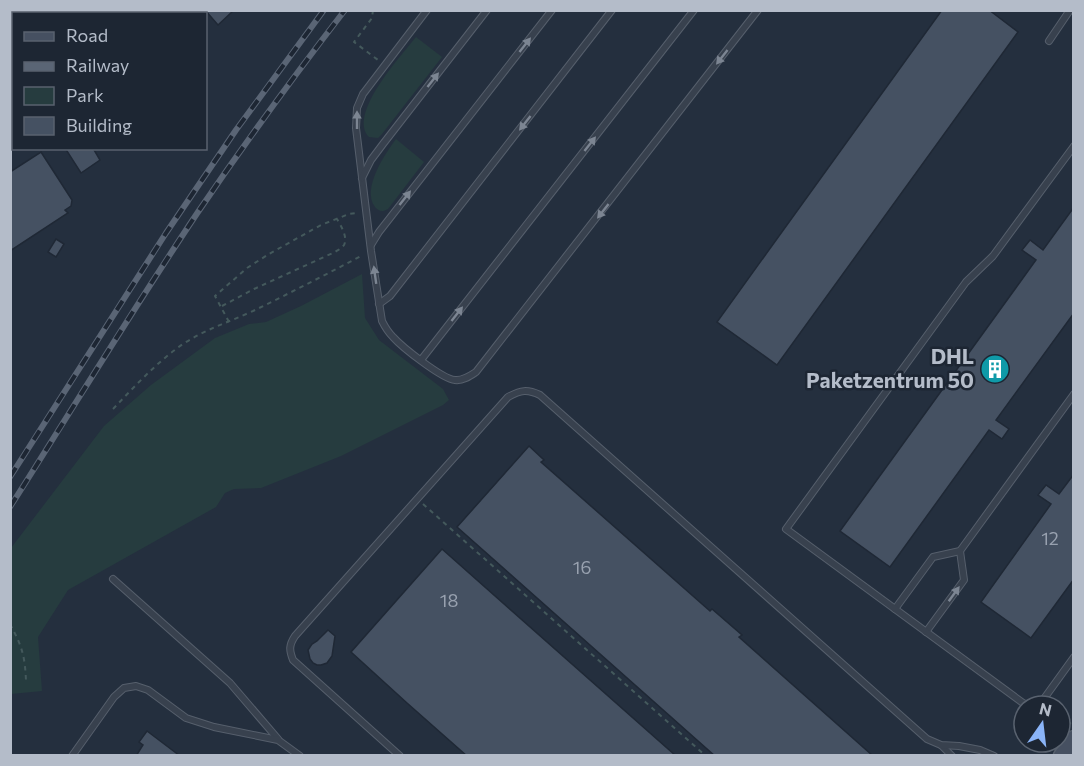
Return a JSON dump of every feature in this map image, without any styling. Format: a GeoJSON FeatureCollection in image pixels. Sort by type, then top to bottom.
{"type":"FeatureCollection","features":[{"type":"Feature","properties":{"kind":"main road"},"geometry":{"type":"LineString","coordinates":[[1062,756],[1074,739]]}},
{"type":"Feature","properties":{"kind":"lane"},"geometry":{"type":"LineString","coordinates":[[427,10],[363,94],[357,108],[356,118],[366,212],[382,321],[394,338],[444,377],[455,381],[467,379],[476,372],[758,10]]}},
{"type":"Feature","properties":{"kind":"lane"},"geometry":{"type":"LineString","coordinates":[[362,178],[371,160],[487,10]]}},
{"type":"Feature","properties":{"kind":"lane"},"geometry":{"type":"LineString","coordinates":[[371,248],[379,232],[552,10]]}},
{"type":"Feature","properties":{"kind":"lane"},"geometry":{"type":"LineString","coordinates":[[379,304],[390,296],[612,10]]}},
{"type":"Feature","properties":{"kind":"lane"},"geometry":{"type":"LineString","coordinates":[[422,360],[694,10]]}},
{"type":"Feature","properties":{"kind":"lane"},"geometry":{"type":"LineString","coordinates":[[1049,41],[1070,10]]}},
{"type":"Feature","properties":{"kind":"lane"},"geometry":{"type":"LineString","coordinates":[[1012,695],[786,529],[966,282],[993,256],[1074,146]]}},
{"type":"Feature","properties":{"kind":"lane"},"geometry":{"type":"LineString","coordinates":[[400,756],[294,660],[290,652],[290,644],[508,397],[518,391],[530,390],[540,395],[927,739],[941,745],[980,750],[994,756]]}},
{"type":"Feature","properties":{"kind":"lane"},"geometry":{"type":"LineString","coordinates":[[895,609],[933,557],[960,551],[1074,394]]}},
{"type":"Feature","properties":{"kind":"lane"},"geometry":{"type":"LineString","coordinates":[[926,632],[964,580],[960,551]]}},
{"type":"Feature","properties":{"kind":"lane"},"geometry":{"type":"LineString","coordinates":[[113,579],[230,683],[278,740],[300,756]]}},
{"type":"Feature","properties":{"kind":"lane"},"geometry":{"type":"LineString","coordinates":[[1047,694],[1074,657]]}},
{"type":"Feature","properties":{"kind":"lane"},"geometry":{"type":"LineString","coordinates":[[72,756],[114,697],[124,688],[136,686],[148,690],[186,718],[214,727],[278,740]]}},
{"type":"Feature","properties":{"kind":"lane"},"geometry":{"type":"LineString","coordinates":[[941,745],[952,756]]}},
{"type":"Feature","properties":{"kind":"lane"},"geometry":{"type":"LineString","coordinates":[[286,756],[291,749]]}},
{"type":"Feature","properties":{"kind":"path"},"geometry":{"type":"LineString","coordinates":[[373,10],[372,18],[354,42],[385,65]]}},
{"type":"Feature","properties":{"kind":"path"},"geometry":{"type":"LineString","coordinates":[[229,322],[215,296],[247,268],[321,225],[349,214],[366,212]]}},
{"type":"Feature","properties":{"kind":"path"},"geometry":{"type":"LineString","coordinates":[[222,306],[335,252],[344,244],[345,239],[337,219]]}},
{"type":"Feature","properties":{"kind":"path"},"geometry":{"type":"LineString","coordinates":[[113,409],[139,382],[181,346],[207,330],[229,322],[371,248]]}},
{"type":"Feature","properties":{"kind":"path"},"geometry":{"type":"LineString","coordinates":[[417,499],[706,756]]}},
{"type":"Feature","properties":{"kind":"path"},"geometry":{"type":"LineString","coordinates":[[10,624],[18,637],[25,659],[26,681]]}},
{"type":"Feature","properties":{"kind":"green space"},"geometry":{"type":"Polygon","coordinates":[[[416,37],[442,57],[382,134],[378,138],[369,137],[364,127],[365,114],[371,100],[389,70],[416,37]]]}},
{"type":"Feature","properties":{"kind":"green space"},"geometry":{"type":"Polygon","coordinates":[[[396,139],[424,162],[388,209],[381,211],[371,200],[371,191],[376,172],[396,139]]]}},
{"type":"Feature","properties":{"kind":"green space"},"geometry":{"type":"Polygon","coordinates":[[[362,274],[365,318],[379,340],[443,389],[449,400],[341,456],[261,488],[234,489],[225,493],[216,507],[68,590],[38,637],[42,691],[11,694],[11,548],[104,426],[151,385],[215,338],[249,324],[266,322],[362,274]]]}},
{"type":"Feature","properties":{"kind":"building"},"geometry":{"type":"Polygon","coordinates":[[[205,10],[234,10],[218,25],[205,10]]]}},
{"type":"Feature","properties":{"kind":"building"},"geometry":{"type":"Polygon","coordinates":[[[942,10],[989,10],[1018,32],[777,365],[717,322],[942,10]]]}},
{"type":"Feature","properties":{"kind":"building"},"geometry":{"type":"Polygon","coordinates":[[[66,150],[94,150],[100,160],[81,173],[66,150]]]}},
{"type":"Feature","properties":{"kind":"building"},"geometry":{"type":"Polygon","coordinates":[[[41,152],[72,200],[71,206],[65,210],[68,213],[10,251],[10,172],[41,152]]]}},
{"type":"Feature","properties":{"kind":"building","name":"DHL Paketzentrum 50"},"geometry":{"type":"Polygon","coordinates":[[[1074,207],[1074,313],[996,420],[1009,429],[1002,439],[989,430],[890,567],[840,531],[1036,260],[1022,250],[1030,240],[1043,250],[1074,207]]]}},
{"type":"Feature","properties":{"kind":"building"},"geometry":{"type":"Polygon","coordinates":[[[56,239],[64,244],[56,257],[48,252],[56,239]]]}},
{"type":"Feature","properties":{"kind":"building"},"geometry":{"type":"Polygon","coordinates":[[[529,446],[544,460],[541,462],[710,611],[712,609],[742,635],[739,637],[873,756],[715,756],[457,527],[529,446]]]}},
{"type":"Feature","properties":{"kind":"building"},"geometry":{"type":"Polygon","coordinates":[[[1074,474],[1074,579],[1031,638],[981,602],[1051,504],[1038,495],[1046,485],[1059,494],[1074,474]]]}},
{"type":"Feature","properties":{"kind":"building"},"geometry":{"type":"Polygon","coordinates":[[[442,549],[676,756],[467,756],[407,703],[351,652],[442,549]]]}},
{"type":"Feature","properties":{"kind":"building"},"geometry":{"type":"Polygon","coordinates":[[[328,630],[335,636],[332,656],[327,663],[317,665],[310,659],[308,650],[328,630]]]}},
{"type":"Feature","properties":{"kind":"building"},"geometry":{"type":"Polygon","coordinates":[[[147,731],[180,756],[136,756],[143,745],[139,742],[147,731]]]}},
{"type":"Feature","properties":{"kind":"railway"},"geometry":{"type":"LineString","coordinates":[[10,477],[166,233],[236,130],[324,10]]}},
{"type":"Feature","properties":{"kind":"railway"},"geometry":{"type":"LineString","coordinates":[[10,507],[198,212],[270,110],[345,10]]}},
{"type":"Feature","properties":{"kind":"place","name":"DHL Paketzentrum 50"},"geometry":{"type":"Point","coordinates":[995,369]}}]}
